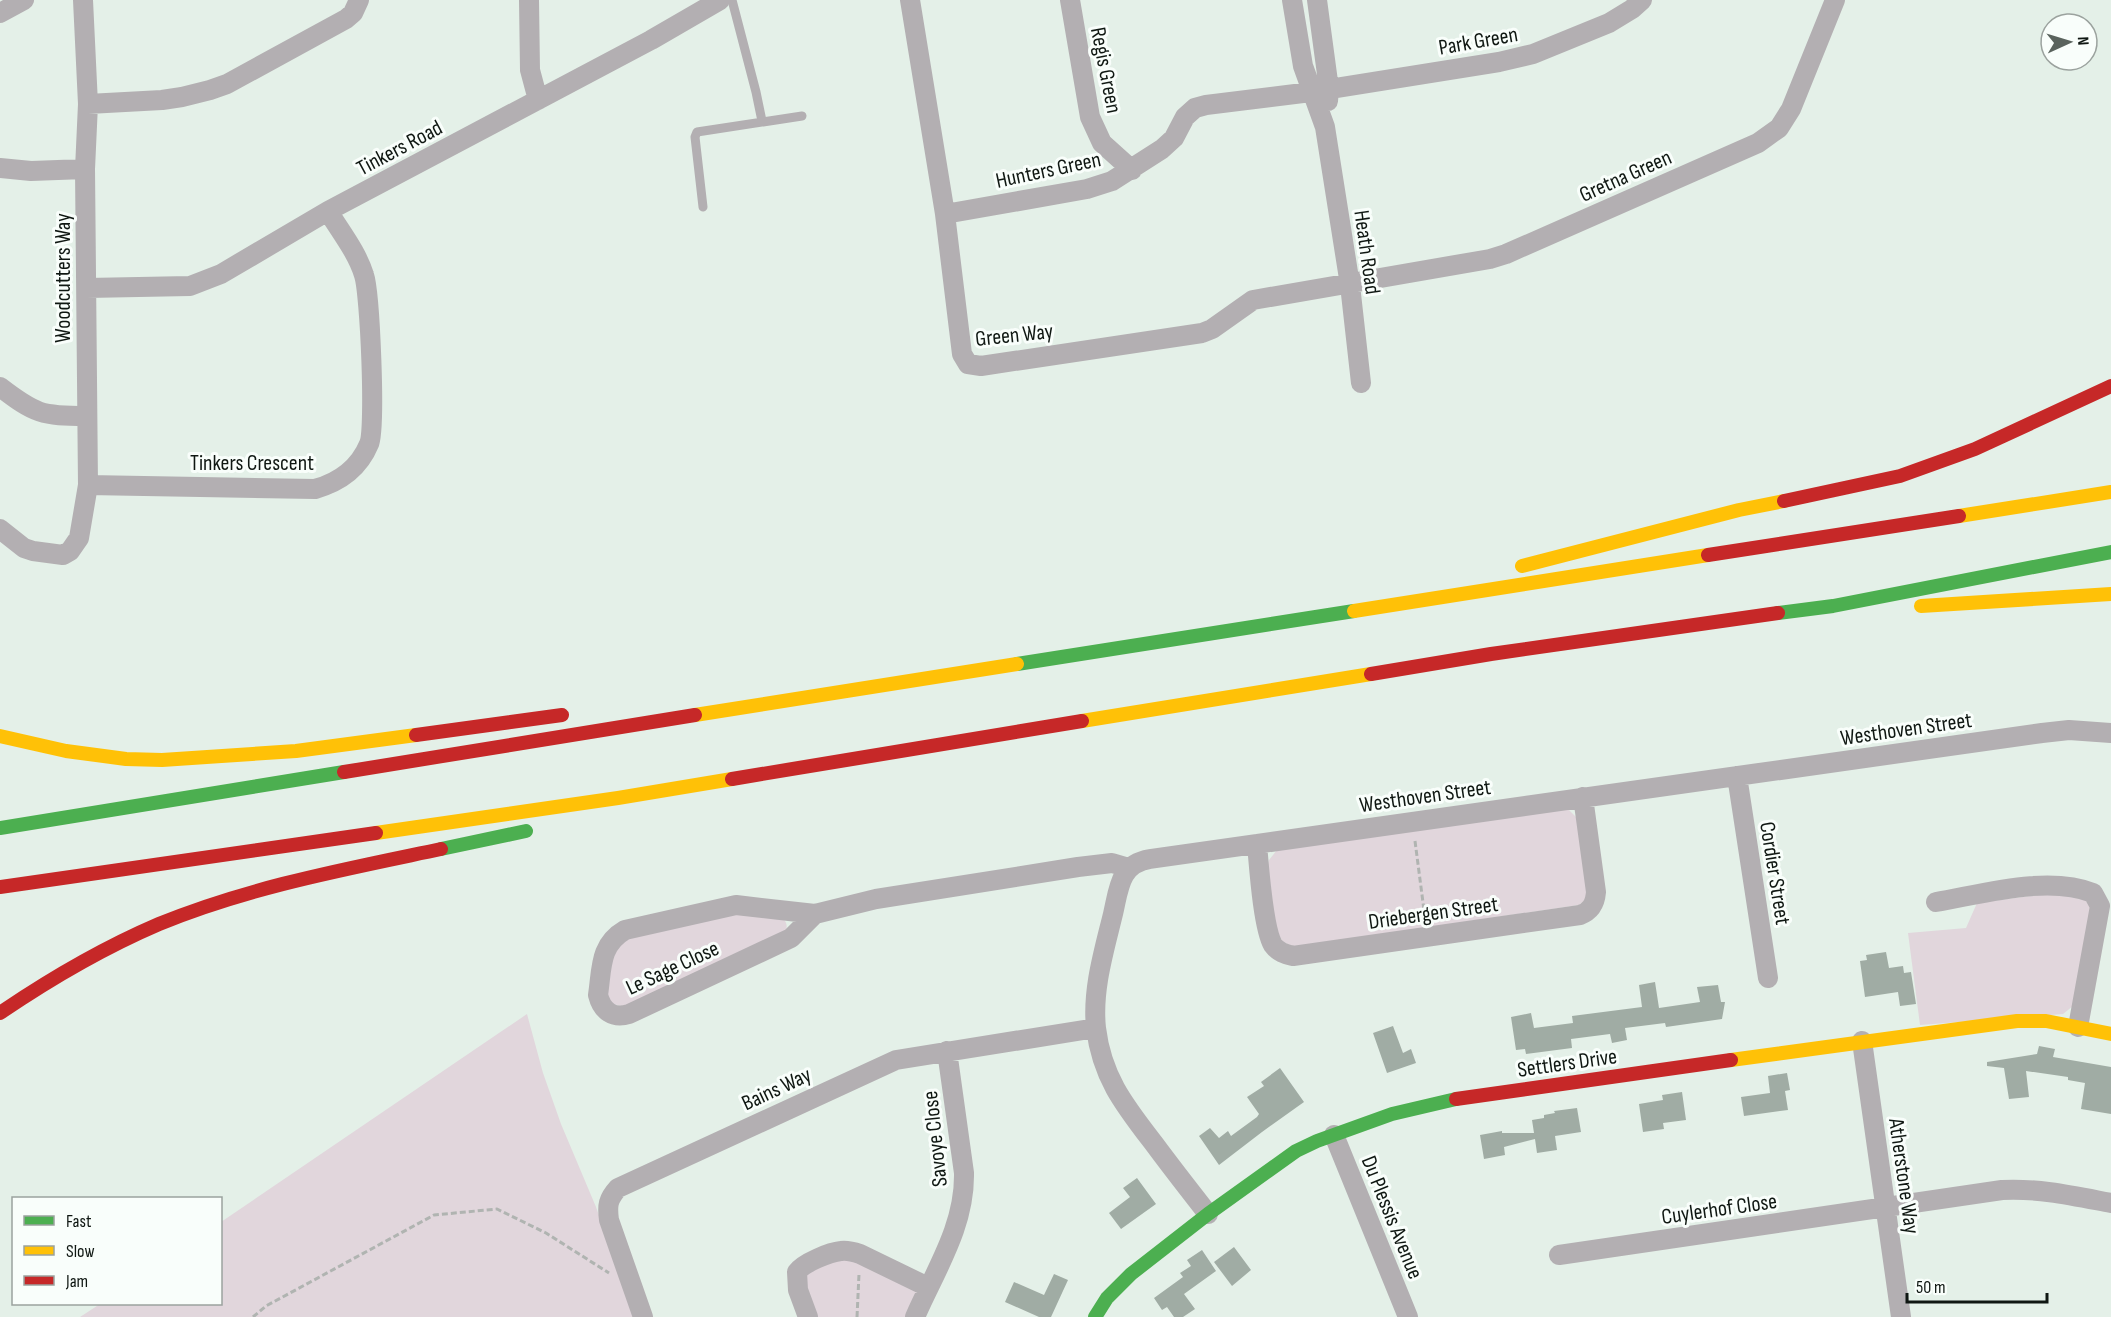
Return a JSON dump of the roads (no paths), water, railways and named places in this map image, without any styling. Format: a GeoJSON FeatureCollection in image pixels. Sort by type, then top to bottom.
{"type":"FeatureCollection","features":[{"type":"Feature","properties":{"kind":"main road"},"geometry":{"type":"LineString","coordinates":[[1511,569],[1739,510],[1900,476],[1975,448],[2111,386]]}},
{"type":"Feature","properties":{"kind":"main road"},"geometry":{"type":"LineString","coordinates":[[0,828],[776,702],[2111,492]]}},
{"type":"Feature","properties":{"kind":"main road"},"geometry":{"type":"LineString","coordinates":[[0,887],[618,798],[1491,654],[1720,620],[1833,606],[2111,552]]}},
{"type":"Feature","properties":{"kind":"main road"},"geometry":{"type":"LineString","coordinates":[[1328,616],[1477,578]]}},
{"type":"Feature","properties":{"kind":"main road"},"geometry":{"type":"LineString","coordinates":[[1833,606],[1903,607],[2111,594]]}},
{"type":"Feature","properties":{"kind":"main road"},"geometry":{"type":"LineString","coordinates":[[753,692],[761,693],[776,702]]}},
{"type":"Feature","properties":{"kind":"main road"},"geometry":{"type":"LineString","coordinates":[[0,736],[58,750],[99,756],[143,760],[179,759],[296,751],[579,713]]}},
{"type":"Feature","properties":{"kind":"main road"},"geometry":{"type":"LineString","coordinates":[[587,817],[606,810],[618,798]]}},
{"type":"Feature","properties":{"kind":"main road"},"geometry":{"type":"LineString","coordinates":[[0,1013],[89,958],[154,927],[209,906],[266,889],[542,827]]}},
{"type":"Feature","properties":{"kind":"main road","name":"Settlers Drive"},"geometry":{"type":"LineString","coordinates":[[1095,1317],[1122,1282],[1208,1214],[1296,1151],[1334,1135],[1432,1102],[2017,1021],[2046,1021],[2111,1034]]}},
{"type":"Feature","properties":{"kind":"street"},"geometry":{"type":"LineString","coordinates":[[0,13],[24,0]]}},
{"type":"Feature","properties":{"kind":"street","name":"Woodcutters Way"},"geometry":{"type":"LineString","coordinates":[[0,529],[24,548],[33,551],[57,555],[70,551],[79,538],[88,485],[85,169],[87,104],[83,0]]}},
{"type":"Feature","properties":{"kind":"street"},"geometry":{"type":"LineString","coordinates":[[87,104],[182,97],[227,84],[346,19],[353,13],[359,0]]}},
{"type":"Feature","properties":{"kind":"street"},"geometry":{"type":"LineString","coordinates":[[529,0],[530,70],[538,100]]}},
{"type":"Feature","properties":{"kind":"street","name":"Tinkers Road"},"geometry":{"type":"LineString","coordinates":[[87,288],[190,286],[220,274],[328,211],[651,40],[720,0]]}},
{"type":"Feature","properties":{"kind":"street","name":"Green Way"},"geometry":{"type":"LineString","coordinates":[[910,0],[945,214],[962,354],[972,366],[1202,333],[1212,329],[1253,300],[1350,285]]}},
{"type":"Feature","properties":{"kind":"street","name":"Regis Green"},"geometry":{"type":"LineString","coordinates":[[1070,0],[1090,117],[1102,143],[1132,170]]}},
{"type":"Feature","properties":{"kind":"street","name":"Heath Road"},"geometry":{"type":"LineString","coordinates":[[1292,0],[1300,49],[1320,90]]}},
{"type":"Feature","properties":{"kind":"street","name":"Heath Road"},"geometry":{"type":"LineString","coordinates":[[1317,0],[1320,90],[1350,285],[1361,383]]}},
{"type":"Feature","properties":{"kind":"street","name":"Park Green"},"geometry":{"type":"LineString","coordinates":[[1320,90],[1499,62],[1533,54],[1609,23],[1642,0]]}},
{"type":"Feature","properties":{"kind":"street","name":"Gretna Green"},"geometry":{"type":"LineString","coordinates":[[1350,285],[1499,257],[1758,143],[1779,128],[1791,109],[1835,0]]}},
{"type":"Feature","properties":{"kind":"street","name":"Hunters Green"},"geometry":{"type":"LineString","coordinates":[[945,214],[1087,189],[1112,181],[1132,170],[1174,138],[1185,117],[1195,108],[1320,90]]}},
{"type":"Feature","properties":{"kind":"street"},"geometry":{"type":"LineString","coordinates":[[0,168],[31,171],[85,169]]}},
{"type":"Feature","properties":{"kind":"street","name":"Tinkers Crescent"},"geometry":{"type":"LineString","coordinates":[[88,485],[315,489],[332,484],[350,472],[362,458],[372,435],[369,303],[364,276],[357,258],[328,211]]}},
{"type":"Feature","properties":{"kind":"street"},"geometry":{"type":"LineString","coordinates":[[0,387],[26,407],[37,412],[56,416],[86,416]]}},
{"type":"Feature","properties":{"kind":"street","name":"Westhoven Street"},"geometry":{"type":"LineString","coordinates":[[1129,868],[1143,860],[2042,733],[2069,730],[2111,733]]}},
{"type":"Feature","properties":{"kind":"street","name":"Cordier Street"},"geometry":{"type":"LineString","coordinates":[[1737,776],[1768,978]]}},
{"type":"Feature","properties":{"kind":"street","name":"Driebergen Street"},"geometry":{"type":"LineString","coordinates":[[1257,844],[1268,929],[1274,946],[1282,953],[1293,956],[1428,937],[1588,912],[1593,906],[1596,892],[1583,797]]}},
{"type":"Feature","properties":{"kind":"street","name":"Le Sage Close"},"geometry":{"type":"LineString","coordinates":[[815,914],[790,938],[629,1014],[623,1016],[612,1014],[602,1007],[598,995],[604,955],[608,943],[625,930],[736,905],[815,914],[876,899],[1078,867],[1112,863],[1129,868]]}},
{"type":"Feature","properties":{"kind":"street"},"geometry":{"type":"LineString","coordinates":[[1129,868],[1121,882],[1102,961],[1096,1007],[1096,1028],[1106,1068],[1120,1099],[1208,1214]]}},
{"type":"Feature","properties":{"kind":"street"},"geometry":{"type":"LineString","coordinates":[[1936,902],[2033,886],[2062,887],[2093,893],[2100,906],[2078,1027]]}},
{"type":"Feature","properties":{"kind":"street","name":"Bains Way"},"geometry":{"type":"LineString","coordinates":[[643,1317],[609,1220],[607,1206],[610,1197],[618,1188],[883,1065],[911,1056],[1096,1028]]}},
{"type":"Feature","properties":{"kind":"street","name":"Atherstone Way"},"geometry":{"type":"LineString","coordinates":[[1862,1041],[1901,1317]]}},
{"type":"Feature","properties":{"kind":"street","name":"Savoye Close"},"geometry":{"type":"LineString","coordinates":[[915,1317],[956,1228],[964,1192],[964,1173],[947,1051]]}},
{"type":"Feature","properties":{"kind":"street","name":"Du Plessis Avenue"},"geometry":{"type":"LineString","coordinates":[[1334,1135],[1408,1317]]}},
{"type":"Feature","properties":{"kind":"street","name":"Cuylerhof Close"},"geometry":{"type":"LineString","coordinates":[[1559,1255],[2002,1190],[2028,1188],[2111,1203]]}},
{"type":"Feature","properties":{"kind":"street"},"geometry":{"type":"LineString","coordinates":[[808,1317],[796,1284],[796,1272],[799,1268],[839,1251],[861,1254],[928,1287]]}},
{"type":"Feature","properties":{"kind":"lane"},"geometry":{"type":"LineString","coordinates":[[732,0],[762,121]]}},
{"type":"Feature","properties":{"kind":"lane"},"geometry":{"type":"LineString","coordinates":[[703,207],[695,137],[697,132],[802,116]]}}]}
